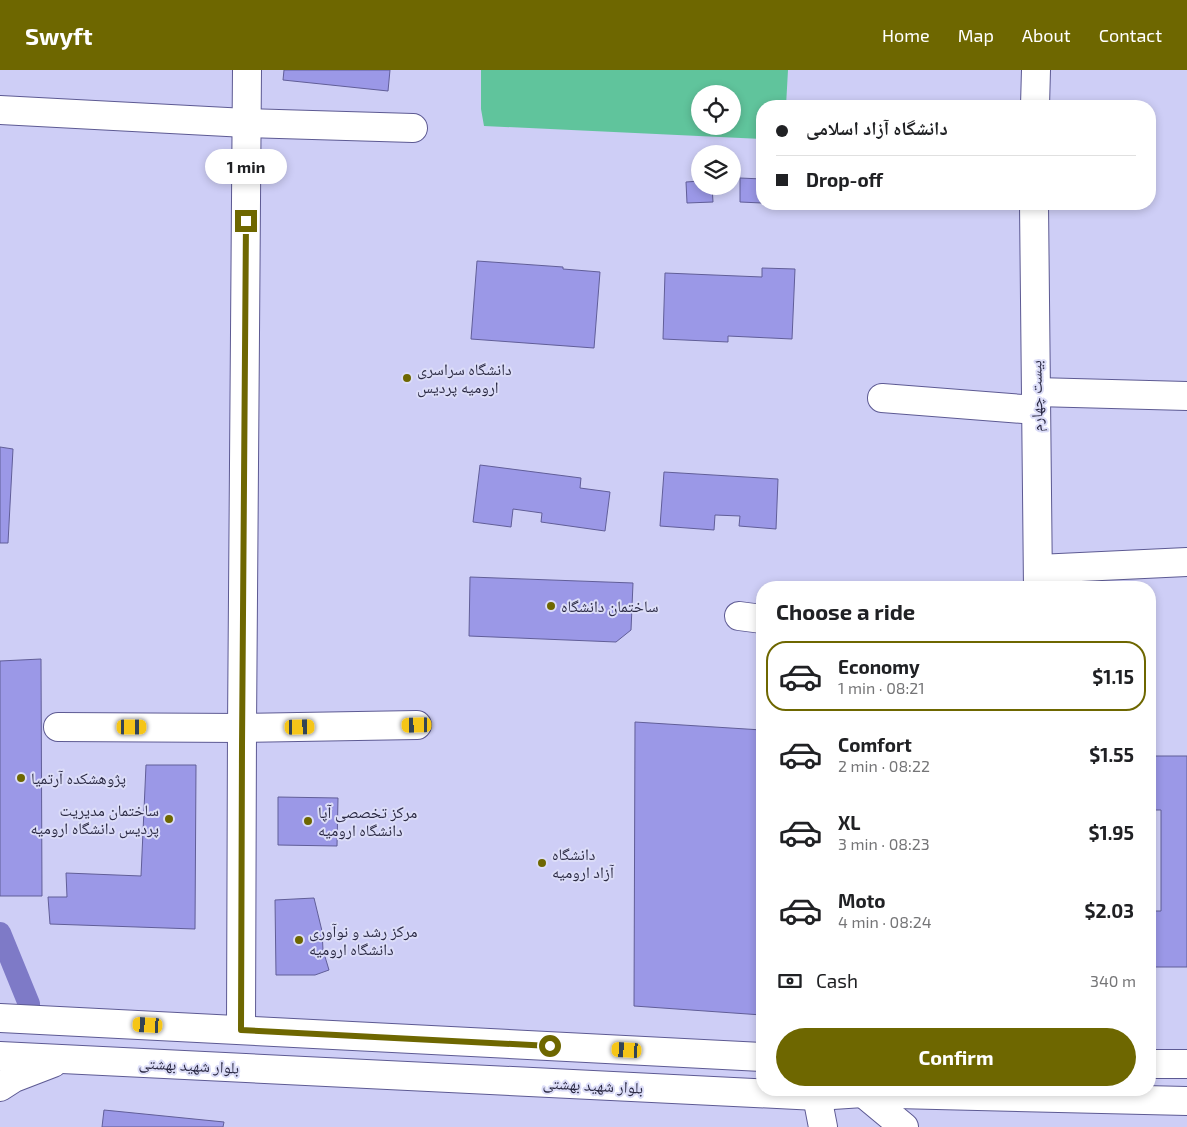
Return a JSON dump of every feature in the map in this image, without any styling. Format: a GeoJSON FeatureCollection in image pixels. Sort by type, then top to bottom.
{"type":"FeatureCollection","features":[{"type":"Feature","properties":{"kind":"main road"},"geometry":{"type":"LineString","coordinates":[[241,1030],[247,70]]}},
{"type":"Feature","properties":{"kind":"main road"},"geometry":{"type":"LineString","coordinates":[[1036,70],[1036,100]]}},
{"type":"Feature","properties":{"kind":"main road"},"geometry":{"type":"LineString","coordinates":[[0,110],[246,123],[413,128]]}},
{"type":"Feature","properties":{"kind":"main road","name":"بیست چهارم"},"geometry":{"type":"LineString","coordinates":[[1034,210],[1038,578]]}},
{"type":"Feature","properties":{"kind":"main road"},"geometry":{"type":"LineString","coordinates":[[882,398],[1036,401],[1187,396]]}},
{"type":"Feature","properties":{"kind":"main road"},"geometry":{"type":"LineString","coordinates":[[1038,578],[1187,562]]}},
{"type":"Feature","properties":{"kind":"main road"},"geometry":{"type":"LineString","coordinates":[[58,727],[242,728],[417,725]]}},
{"type":"Feature","properties":{"kind":"main road"},"geometry":{"type":"LineString","coordinates":[[0,1018],[756,1057]]}},
{"type":"Feature","properties":{"kind":"main road","name":"بلوار شهید بهشتی"},"geometry":{"type":"LineString","coordinates":[[0,1056],[756,1090]]}},
{"type":"Feature","properties":{"kind":"main road"},"geometry":{"type":"LineString","coordinates":[[0,1087],[14,1078],[65,1059]]}},
{"type":"Feature","properties":{"kind":"main road"},"geometry":{"type":"LineString","coordinates":[[1156,1064],[1187,1064]]}},
{"type":"Feature","properties":{"kind":"main road"},"geometry":{"type":"LineString","coordinates":[[818,1096],[823,1127]]}},
{"type":"Feature","properties":{"kind":"main road"},"geometry":{"type":"LineString","coordinates":[[867,1096],[904,1127]]}},
{"type":"Feature","properties":{"kind":"main road","name":"بلوار شهید بهشتی"},"geometry":{"type":"LineString","coordinates":[[984,1096],[1187,1101]]}},
{"type":"Feature","properties":{"kind":"green space"},"geometry":{"type":"Polygon","coordinates":[[[481,70],[788,70],[786,100],[756,100],[756,139],[484,126],[481,109],[481,70]]]}},
{"type":"Feature","properties":{"kind":"building"},"geometry":{"type":"Polygon","coordinates":[[[284,70],[390,70],[388,91],[283,80],[284,70]]]}},
{"type":"Feature","properties":{"kind":"building"},"geometry":{"type":"Polygon","coordinates":[[[741,178],[756,179],[756,203],[740,202],[741,178]]]}},
{"type":"Feature","properties":{"kind":"building"},"geometry":{"type":"Polygon","coordinates":[[[686,182],[691,182],[691,195],[713,195],[713,202],[687,203],[686,182]]]}},
{"type":"Feature","properties":{"kind":"building"},"geometry":{"type":"Polygon","coordinates":[[[477,261],[563,267],[563,269],[600,272],[594,348],[471,339],[477,261]]]}},
{"type":"Feature","properties":{"kind":"building"},"geometry":{"type":"Polygon","coordinates":[[[762,268],[795,269],[792,339],[728,336],[728,342],[663,339],[665,273],[762,277],[762,268]]]}},
{"type":"Feature","properties":{"kind":"building"},"geometry":{"type":"Polygon","coordinates":[[[0,447],[13,449],[8,543],[0,543],[0,447]]]}},
{"type":"Feature","properties":{"kind":"building"},"geometry":{"type":"Polygon","coordinates":[[[480,465],[581,478],[580,488],[610,492],[605,531],[541,522],[542,513],[513,509],[511,527],[473,522],[480,465]]]}},
{"type":"Feature","properties":{"kind":"building"},"geometry":{"type":"Polygon","coordinates":[[[664,472],[778,479],[776,529],[739,526],[740,516],[715,515],[714,530],[660,526],[664,472]]]}},
{"type":"Feature","properties":{"kind":"building","name":"ساختمان دانشگاه"},"geometry":{"type":"Polygon","coordinates":[[[470,577],[633,583],[631,630],[616,642],[469,636],[470,577]]]}},
{"type":"Feature","properties":{"kind":"building","name":"پژوهشکده آرتمیا"},"geometry":{"type":"Polygon","coordinates":[[[41,659],[42,896],[0,896],[0,661],[41,659]]]}},
{"type":"Feature","properties":{"kind":"building"},"geometry":{"type":"Polygon","coordinates":[[[635,722],[756,730],[756,1015],[634,1006],[635,722]]]}},
{"type":"Feature","properties":{"kind":"building"},"geometry":{"type":"Polygon","coordinates":[[[1156,756],[1187,756],[1187,967],[1156,967],[1156,911],[1161,911],[1161,810],[1156,810],[1156,756]]]}},
{"type":"Feature","properties":{"kind":"building","name":"ساختمان مدیریت پردیس دانشگاه ارومیه"},"geometry":{"type":"Polygon","coordinates":[[[146,765],[196,765],[195,929],[50,924],[48,897],[67,897],[66,873],[141,876],[146,765]]]}},
{"type":"Feature","properties":{"kind":"building","name":"مرکز تخصصی آپا دانشگاه ارومیه"},"geometry":{"type":"Polygon","coordinates":[[[278,797],[338,798],[337,846],[278,845],[278,797]]]}},
{"type":"Feature","properties":{"kind":"building","name":"مرکز رشد و نوآوری دانشگاه ارومیه"},"geometry":{"type":"Polygon","coordinates":[[[314,898],[322,931],[323,950],[329,970],[315,975],[276,975],[275,900],[314,898]]]}},
{"type":"Feature","properties":{"kind":"building"},"geometry":{"type":"Polygon","coordinates":[[[104,1110],[224,1122],[223,1127],[102,1127],[104,1110]]]}},
{"type":"Feature","properties":{"kind":"waterway"},"geometry":{"type":"LineString","coordinates":[[0,933],[29,1004]]}},
{"type":"Feature","properties":{"kind":"place","name":"دانشگاه سراسری ارومیه پردیس"},"geometry":{"type":"Point","coordinates":[407,378]}},
{"type":"Feature","properties":{"kind":"place","name":"ساختمان دانشگاه"},"geometry":{"type":"Point","coordinates":[551,606]}},
{"type":"Feature","properties":{"kind":"place","name":"پژوهشکده آرتمیا"},"geometry":{"type":"Point","coordinates":[21,778]}},
{"type":"Feature","properties":{"kind":"place","name":"ساختمان مدیریت پردیس دانشگاه ارومیه"},"geometry":{"type":"Point","coordinates":[169,819]}},
{"type":"Feature","properties":{"kind":"place","name":"مرکز تخصصی آپا دانشگاه ارومیه"},"geometry":{"type":"Point","coordinates":[308,821]}},
{"type":"Feature","properties":{"kind":"place","name":"دانشگاه آزاد ارومیه"},"geometry":{"type":"Point","coordinates":[542,863]}},
{"type":"Feature","properties":{"kind":"place","name":"مرکز رشد و نوآوری دانشگاه ارومیه"},"geometry":{"type":"Point","coordinates":[299,940]}},
{"type":"Feature","properties":{"kind":"route"},"geometry":{"type":"LineString","coordinates":[[246,221],[241,1030],[550,1046]]}}]}
